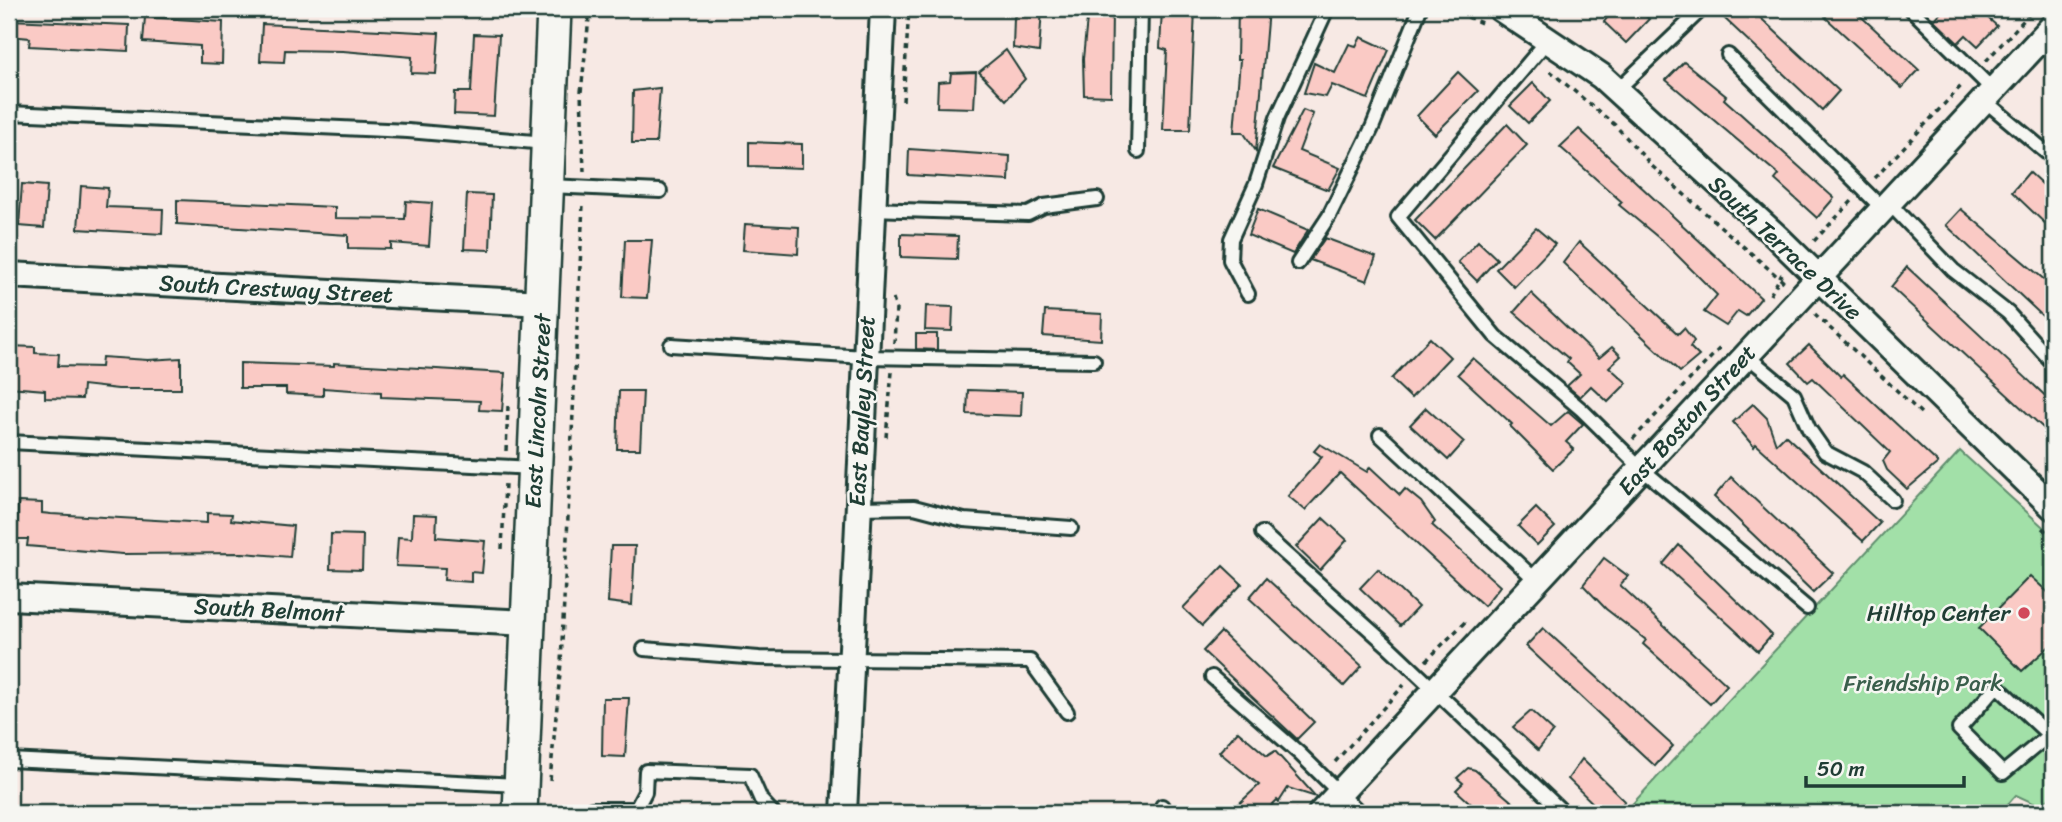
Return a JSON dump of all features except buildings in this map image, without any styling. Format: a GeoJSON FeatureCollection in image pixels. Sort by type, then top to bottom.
{"type":"FeatureCollection","features":[{"type":"Feature","properties":{"kind":"street","name":"East Lincoln Street"},"geometry":{"type":"LineString","coordinates":[[530,795],[528,623],[554,9]]}},
{"type":"Feature","properties":{"kind":"street","name":"East Bayley Street"},"geometry":{"type":"LineString","coordinates":[[844,813],[871,209],[883,9]]}},
{"type":"Feature","properties":{"kind":"street","name":"South Terrace Drive"},"geometry":{"type":"LineString","coordinates":[[1495,17],[1526,16],[1540,49],[1601,76],[1818,276],[2044,514]]}},
{"type":"Feature","properties":{"kind":"street","name":"East Boston Street"},"geometry":{"type":"LineString","coordinates":[[1321,813],[1331,786],[1434,691],[1538,582],[1642,469],[1737,347],[1799,297],[2053,26]]}},
{"type":"Feature","properties":{"kind":"street","name":"South Crestway Street"},"geometry":{"type":"LineString","coordinates":[[9,275],[543,303]]}},
{"type":"Feature","properties":{"kind":"street","name":"South Belmont"},"geometry":{"type":"LineString","coordinates":[[9,597],[528,623]]}},
{"type":"Feature","properties":{"kind":"lane"},"geometry":{"type":"LineString","coordinates":[[1138,151],[1141,9]]}},
{"type":"Feature","properties":{"kind":"lane"},"geometry":{"type":"LineString","coordinates":[[1248,294],[1230,260],[1231,239],[1256,184],[1277,118],[1327,9]]}},
{"type":"Feature","properties":{"kind":"lane"},"geometry":{"type":"LineString","coordinates":[[1298,263],[1329,216],[1372,128],[1420,9]]}},
{"type":"Feature","properties":{"kind":"lane"},"geometry":{"type":"LineString","coordinates":[[1616,91],[1702,9]]}},
{"type":"Feature","properties":{"kind":"lane"},"geometry":{"type":"LineString","coordinates":[[1911,9],[1975,72],[1989,95],[2053,158]]}},
{"type":"Feature","properties":{"kind":"lane"},"geometry":{"type":"LineString","coordinates":[[1540,49],[1398,217],[1495,336],[1537,370],[1642,469],[1807,608]]}},
{"type":"Feature","properties":{"kind":"lane"},"geometry":{"type":"LineString","coordinates":[[1728,55],[1863,190],[1885,205],[1953,270],[2008,313],[2053,363]]}},
{"type":"Feature","properties":{"kind":"lane"},"geometry":{"type":"LineString","coordinates":[[9,113],[408,131],[550,144]]}},
{"type":"Feature","properties":{"kind":"lane"},"geometry":{"type":"LineString","coordinates":[[548,186],[660,191]]}},
{"type":"Feature","properties":{"kind":"lane"},"geometry":{"type":"LineString","coordinates":[[871,209],[1028,214],[1044,205],[1097,200]]}},
{"type":"Feature","properties":{"kind":"lane"},"geometry":{"type":"LineString","coordinates":[[671,345],[865,358],[1094,361]]}},
{"type":"Feature","properties":{"kind":"lane"},"geometry":{"type":"LineString","coordinates":[[1737,347],[1794,395],[1809,429],[1825,452],[1863,472],[1893,500]]}},
{"type":"Feature","properties":{"kind":"lane"},"geometry":{"type":"LineString","coordinates":[[1380,435],[1538,582]]}},
{"type":"Feature","properties":{"kind":"lane"},"geometry":{"type":"LineString","coordinates":[[9,442],[536,468]]}},
{"type":"Feature","properties":{"kind":"lane"},"geometry":{"type":"LineString","coordinates":[[858,508],[914,508],[964,520],[1070,528]]}},
{"type":"Feature","properties":{"kind":"lane"},"geometry":{"type":"LineString","coordinates":[[1262,533],[1564,813]]}},
{"type":"Feature","properties":{"kind":"lane"},"geometry":{"type":"LineString","coordinates":[[644,649],[759,658],[1030,661],[1068,712]]}},
{"type":"Feature","properties":{"kind":"lane"},"geometry":{"type":"LineString","coordinates":[[1212,677],[1272,728],[1360,813]]}},
{"type":"Feature","properties":{"kind":"lane"},"geometry":{"type":"LineString","coordinates":[[1997,687],[2051,733],[2003,773],[1959,729],[1997,687]]}},
{"type":"Feature","properties":{"kind":"lane"},"geometry":{"type":"LineString","coordinates":[[9,760],[530,795]]}},
{"type":"Feature","properties":{"kind":"lane"},"geometry":{"type":"LineString","coordinates":[[592,813],[592,809],[636,809],[645,792],[646,771],[750,775],[761,800],[774,813]]}},
{"type":"Feature","properties":{"kind":"path"},"geometry":{"type":"LineString","coordinates":[[530,795],[561,663],[583,188],[581,92],[590,9]]}},
{"type":"Feature","properties":{"kind":"path"},"geometry":{"type":"LineString","coordinates":[[1449,9],[1495,17]]}},
{"type":"Feature","properties":{"kind":"path"},"geometry":{"type":"LineString","coordinates":[[1769,297],[1780,277],[2034,9]]}},
{"type":"Feature","properties":{"kind":"path"},"geometry":{"type":"LineString","coordinates":[[1540,49],[1653,167],[1780,277],[1929,420]]}},
{"type":"Feature","properties":{"kind":"path"},"geometry":{"type":"LineString","coordinates":[[1623,451],[1737,347]]}},
{"type":"Feature","properties":{"kind":"path"},"geometry":{"type":"LineString","coordinates":[[2044,514],[2053,538]]}},
{"type":"Feature","properties":{"kind":"path"},"geometry":{"type":"LineString","coordinates":[[1294,813],[1331,786],[1415,673],[1473,615]]}},
{"type":"Feature","properties":{"kind":"green space","name":"Friendship Park"},"geometry":{"type":"Polygon","coordinates":[[[1960,451],[2053,536],[2053,793],[2042,807],[2016,795],[2000,813],[1624,813],[1960,451]]]}},
{"type":"Feature","properties":{"kind":"place","name":"Hilltop Center"},"geometry":{"type":"Point","coordinates":[2024,613]}}]}
